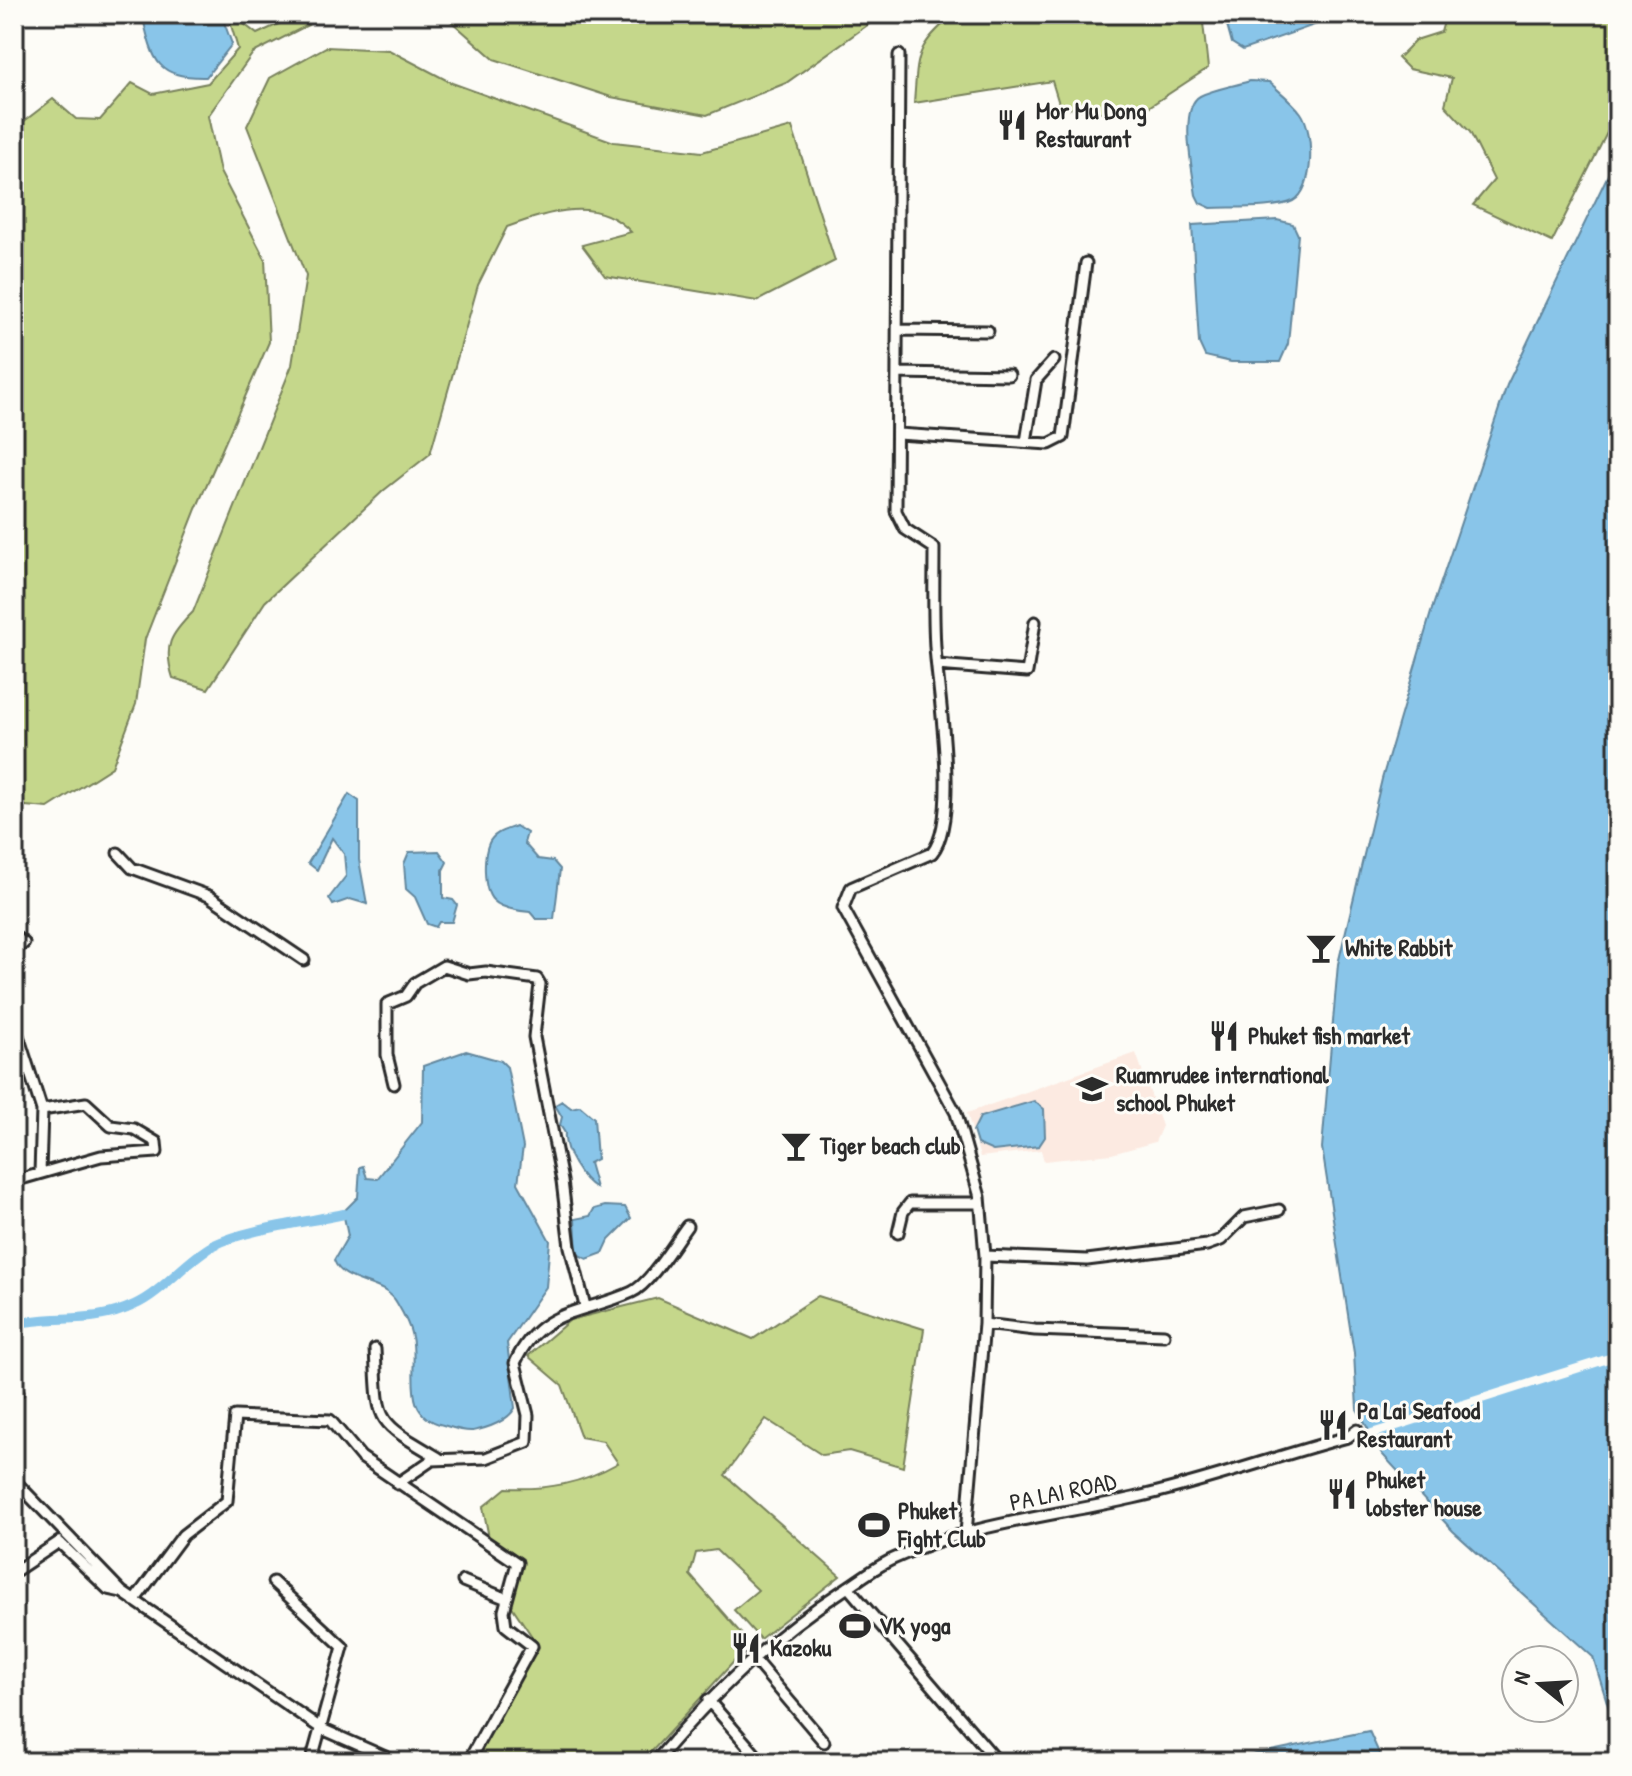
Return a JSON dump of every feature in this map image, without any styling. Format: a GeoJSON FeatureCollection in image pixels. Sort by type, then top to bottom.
{"type":"FeatureCollection","features":[{"type":"Feature","properties":{"kind":"street"},"geometry":{"type":"LineString","coordinates":[[899,55],[896,511],[905,529],[934,548],[937,665],[946,762],[941,843],[932,853],[851,888],[843,908],[956,1113],[980,1203],[985,1256],[984,1324],[966,1533]]}},
{"type":"Feature","properties":{"kind":"street"},"geometry":{"type":"LineString","coordinates":[[898,434],[1049,444],[1063,437],[1086,263]]}},
{"type":"Feature","properties":{"kind":"street"},"geometry":{"type":"LineString","coordinates":[[899,330],[988,331]]}},
{"type":"Feature","properties":{"kind":"street"},"geometry":{"type":"LineString","coordinates":[[1026,442],[1036,380],[1054,360]]}},
{"type":"Feature","properties":{"kind":"street"},"geometry":{"type":"LineString","coordinates":[[899,373],[1009,375]]}},
{"type":"Feature","properties":{"kind":"street"},"geometry":{"type":"LineString","coordinates":[[937,665],[1027,672],[1035,622]]}},
{"type":"Feature","properties":{"kind":"street"},"geometry":{"type":"LineString","coordinates":[[118,853],[132,868],[209,896],[304,960]]}},
{"type":"Feature","properties":{"kind":"street"},"geometry":{"type":"LineString","coordinates":[[14,936],[24,943],[14,950]]}},
{"type":"Feature","properties":{"kind":"street"},"geometry":{"type":"LineString","coordinates":[[394,1084],[387,1055],[387,1004],[406,996],[415,983],[444,966],[469,974],[486,972],[537,979],[540,984],[534,1037],[562,1181],[570,1247],[585,1306]]}},
{"type":"Feature","properties":{"kind":"street"},"geometry":{"type":"LineString","coordinates":[[14,1023],[42,1110],[40,1173]]}},
{"type":"Feature","properties":{"kind":"street"},"geometry":{"type":"LineString","coordinates":[[14,1181],[101,1156],[157,1152],[156,1142],[150,1136],[111,1126],[86,1103],[42,1110]]}},
{"type":"Feature","properties":{"kind":"street"},"geometry":{"type":"LineString","coordinates":[[898,1233],[903,1212],[910,1203],[980,1203]]}},
{"type":"Feature","properties":{"kind":"street"},"geometry":{"type":"LineString","coordinates":[[985,1256],[1087,1260],[1207,1245],[1221,1240],[1244,1217],[1279,1210]]}},
{"type":"Feature","properties":{"kind":"street"},"geometry":{"type":"LineString","coordinates":[[397,1484],[439,1458],[486,1458],[527,1442],[528,1415],[515,1373],[516,1360],[545,1323],[585,1306],[634,1292],[687,1226]]}},
{"type":"Feature","properties":{"kind":"street"},"geometry":{"type":"LineString","coordinates":[[984,1324],[1047,1331],[1164,1335]]}},
{"type":"Feature","properties":{"kind":"street"},"geometry":{"type":"LineString","coordinates":[[375,1349],[378,1409],[383,1420],[439,1458]]}},
{"type":"Feature","properties":{"kind":"street"},"geometry":{"type":"LineString","coordinates":[[134,1601],[183,1535],[227,1501],[235,1416],[330,1420],[361,1457],[517,1563],[504,1611],[506,1626],[532,1646],[468,1762]]}},
{"type":"Feature","properties":{"kind":"street","name":"PA LAI ROAD"},"geometry":{"type":"LineString","coordinates":[[655,1762],[708,1700],[752,1657],[795,1622],[891,1559],[966,1533],[1136,1497],[1348,1437],[1357,1430]]}},
{"type":"Feature","properties":{"kind":"street"},"geometry":{"type":"LineString","coordinates":[[14,1480],[134,1601],[322,1729],[397,1762]]}},
{"type":"Feature","properties":{"kind":"street"},"geometry":{"type":"LineString","coordinates":[[14,1572],[59,1542],[108,1589],[122,1592]]}},
{"type":"Feature","properties":{"kind":"street"},"geometry":{"type":"LineString","coordinates":[[463,1581],[507,1599]]}},
{"type":"Feature","properties":{"kind":"street"},"geometry":{"type":"LineString","coordinates":[[273,1582],[343,1647],[311,1762]]}},
{"type":"Feature","properties":{"kind":"street"},"geometry":{"type":"LineString","coordinates":[[848,1587],[998,1762]]}},
{"type":"Feature","properties":{"kind":"street"},"geometry":{"type":"LineString","coordinates":[[752,1657],[824,1742]]}},
{"type":"Feature","properties":{"kind":"street"},"geometry":{"type":"LineString","coordinates":[[708,1700],[762,1762]]}},
{"type":"Feature","properties":{"kind":"shaded area","name":"Ruamrudee international school Phuket"},"geometry":{"type":"Polygon","coordinates":[[[1136,1053],[1162,1126],[1155,1142],[1112,1154],[1044,1161],[1041,1150],[980,1157],[967,1113],[1136,1053]]]}},
{"type":"Feature","properties":{"kind":"green space"},"geometry":{"type":"Polygon","coordinates":[[[231,14],[257,34],[298,15],[308,25],[253,53],[208,116],[220,172],[265,259],[269,342],[196,509],[145,639],[136,704],[112,767],[48,808],[14,805],[14,129],[53,99],[76,119],[100,120],[132,83],[153,94],[208,83],[238,49],[231,14]]]}},
{"type":"Feature","properties":{"kind":"green space"},"geometry":{"type":"Polygon","coordinates":[[[443,14],[883,14],[786,83],[707,115],[611,97],[494,59],[443,14]]]}},
{"type":"Feature","properties":{"kind":"green space"},"geometry":{"type":"Polygon","coordinates":[[[954,14],[1202,14],[1208,68],[1135,116],[1060,107],[1052,81],[914,103],[921,52],[932,35],[954,14]]]}},
{"type":"Feature","properties":{"kind":"green space"},"geometry":{"type":"Polygon","coordinates":[[[1446,14],[1618,14],[1618,111],[1552,242],[1473,205],[1494,180],[1470,132],[1445,105],[1452,78],[1409,69],[1398,58],[1416,40],[1441,32],[1446,14]]]}},
{"type":"Feature","properties":{"kind":"green space"},"geometry":{"type":"Polygon","coordinates":[[[326,47],[389,50],[452,83],[614,142],[702,152],[792,127],[835,261],[757,301],[605,276],[582,245],[631,232],[603,214],[588,210],[556,212],[507,227],[478,285],[430,454],[383,491],[265,602],[208,689],[173,678],[169,649],[174,635],[193,612],[292,365],[306,276],[247,126],[270,78],[326,47]]]}},
{"type":"Feature","properties":{"kind":"green space"},"geometry":{"type":"Polygon","coordinates":[[[818,1296],[924,1329],[903,1467],[849,1451],[822,1455],[766,1419],[725,1475],[840,1576],[760,1639],[734,1610],[758,1590],[716,1550],[696,1553],[690,1575],[744,1637],[733,1648],[740,1655],[642,1762],[473,1762],[539,1647],[511,1605],[523,1559],[489,1538],[483,1507],[506,1488],[564,1484],[618,1463],[603,1441],[581,1437],[562,1385],[528,1356],[570,1320],[658,1298],[753,1339],[818,1296]]]}},
{"type":"Feature","properties":{"kind":"water"},"geometry":{"type":"Polygon","coordinates":[[[142,14],[221,14],[232,44],[206,77],[176,74],[159,63],[149,43],[142,14]]]}},
{"type":"Feature","properties":{"kind":"water"},"geometry":{"type":"Polygon","coordinates":[[[1224,14],[1324,14],[1320,23],[1243,50],[1232,43],[1224,14]]]}},
{"type":"Feature","properties":{"kind":"water"},"geometry":{"type":"Polygon","coordinates":[[[1250,81],[1269,82],[1301,113],[1310,146],[1309,173],[1300,195],[1286,204],[1211,208],[1200,203],[1196,195],[1188,127],[1193,103],[1200,96],[1218,89],[1250,81]]]}},
{"type":"Feature","properties":{"kind":"water"},"geometry":{"type":"Polygon","coordinates":[[[1618,154],[1618,1738],[1593,1657],[1453,1531],[1382,1454],[1357,1409],[1354,1353],[1322,1148],[1338,964],[1382,779],[1432,609],[1507,385],[1618,154]]]}},
{"type":"Feature","properties":{"kind":"water"},"geometry":{"type":"Polygon","coordinates":[[[1277,220],[1293,224],[1298,235],[1288,344],[1280,362],[1231,362],[1205,356],[1199,343],[1192,225],[1277,220]]]}},
{"type":"Feature","properties":{"kind":"water"},"geometry":{"type":"Polygon","coordinates":[[[349,794],[359,801],[359,860],[367,904],[350,899],[333,905],[329,898],[346,876],[344,854],[332,838],[317,870],[308,863],[349,794]]]}},
{"type":"Feature","properties":{"kind":"water"},"geometry":{"type":"Polygon","coordinates":[[[516,826],[527,833],[524,843],[538,859],[553,861],[560,869],[554,919],[536,919],[530,912],[501,906],[487,889],[485,873],[489,843],[497,834],[516,826]]]}},
{"type":"Feature","properties":{"kind":"water"},"geometry":{"type":"Polygon","coordinates":[[[439,851],[447,862],[443,870],[443,898],[453,900],[457,905],[452,922],[439,922],[436,927],[427,924],[415,897],[406,889],[404,864],[409,852],[439,851]]]}},
{"type":"Feature","properties":{"kind":"water"},"geometry":{"type":"Polygon","coordinates":[[[466,1051],[501,1061],[507,1067],[523,1147],[518,1183],[550,1241],[546,1287],[507,1343],[515,1408],[508,1417],[497,1423],[470,1431],[429,1420],[421,1412],[414,1389],[412,1337],[399,1307],[391,1295],[354,1279],[334,1260],[348,1236],[343,1212],[358,1197],[360,1167],[363,1166],[367,1178],[377,1179],[422,1122],[423,1066],[466,1051]]]}},
{"type":"Feature","properties":{"kind":"water"},"geometry":{"type":"Polygon","coordinates":[[[562,1101],[571,1108],[580,1106],[594,1118],[597,1159],[589,1163],[596,1188],[570,1156],[560,1125],[562,1117],[555,1105],[562,1101]]]}},
{"type":"Feature","properties":{"kind":"water"},"geometry":{"type":"Polygon","coordinates":[[[1034,1101],[1044,1109],[1045,1137],[1039,1146],[993,1151],[977,1144],[973,1131],[980,1117],[1034,1101]]]}},
{"type":"Feature","properties":{"kind":"water"},"geometry":{"type":"Polygon","coordinates":[[[625,1207],[631,1218],[609,1240],[603,1253],[587,1259],[577,1254],[575,1219],[590,1216],[594,1209],[625,1207]]]}},
{"type":"Feature","properties":{"kind":"water"},"geometry":{"type":"Polygon","coordinates":[[[1369,1731],[1383,1762],[1222,1762],[1222,1761],[1369,1731]]]}},
{"type":"Feature","properties":{"kind":"pier"},"geometry":{"type":"Polygon","coordinates":[[[1618,1351],[1618,1360],[1369,1439],[1365,1431],[1618,1351]]]}},
{"type":"Feature","properties":{"kind":"waterway"},"geometry":{"type":"LineString","coordinates":[[14,1324],[119,1311],[145,1299],[212,1246],[259,1231],[344,1214]]}},
{"type":"Feature","properties":{"kind":"place","name":"Mor Mu Dong Restaurant"},"geometry":{"type":"Point","coordinates":[1012,125]}},
{"type":"Feature","properties":{"kind":"place","name":"White Rabbit"},"geometry":{"type":"Point","coordinates":[1321,948]}},
{"type":"Feature","properties":{"kind":"place","name":"Phuket fish market"},"geometry":{"type":"Point","coordinates":[1224,1036]}},
{"type":"Feature","properties":{"kind":"place","name":"Ruamrudee international school Phuket"},"geometry":{"type":"Point","coordinates":[1092,1089]}},
{"type":"Feature","properties":{"kind":"place","name":"Tiger beach club"},"geometry":{"type":"Point","coordinates":[796,1146]}},
{"type":"Feature","properties":{"kind":"place","name":"Pa Lai Seafood Restaurant"},"geometry":{"type":"Point","coordinates":[1333,1425]}},
{"type":"Feature","properties":{"kind":"place","name":"Phuket lobster house"},"geometry":{"type":"Point","coordinates":[1342,1494]}},
{"type":"Feature","properties":{"kind":"place","name":"Phuket Fight Club"},"geometry":{"type":"Point","coordinates":[874,1525]}},
{"type":"Feature","properties":{"kind":"place","name":"VK yoga"},"geometry":{"type":"Point","coordinates":[855,1626]}},
{"type":"Feature","properties":{"kind":"place","name":"Kazoku"},"geometry":{"type":"Point","coordinates":[746,1648]}}]}
